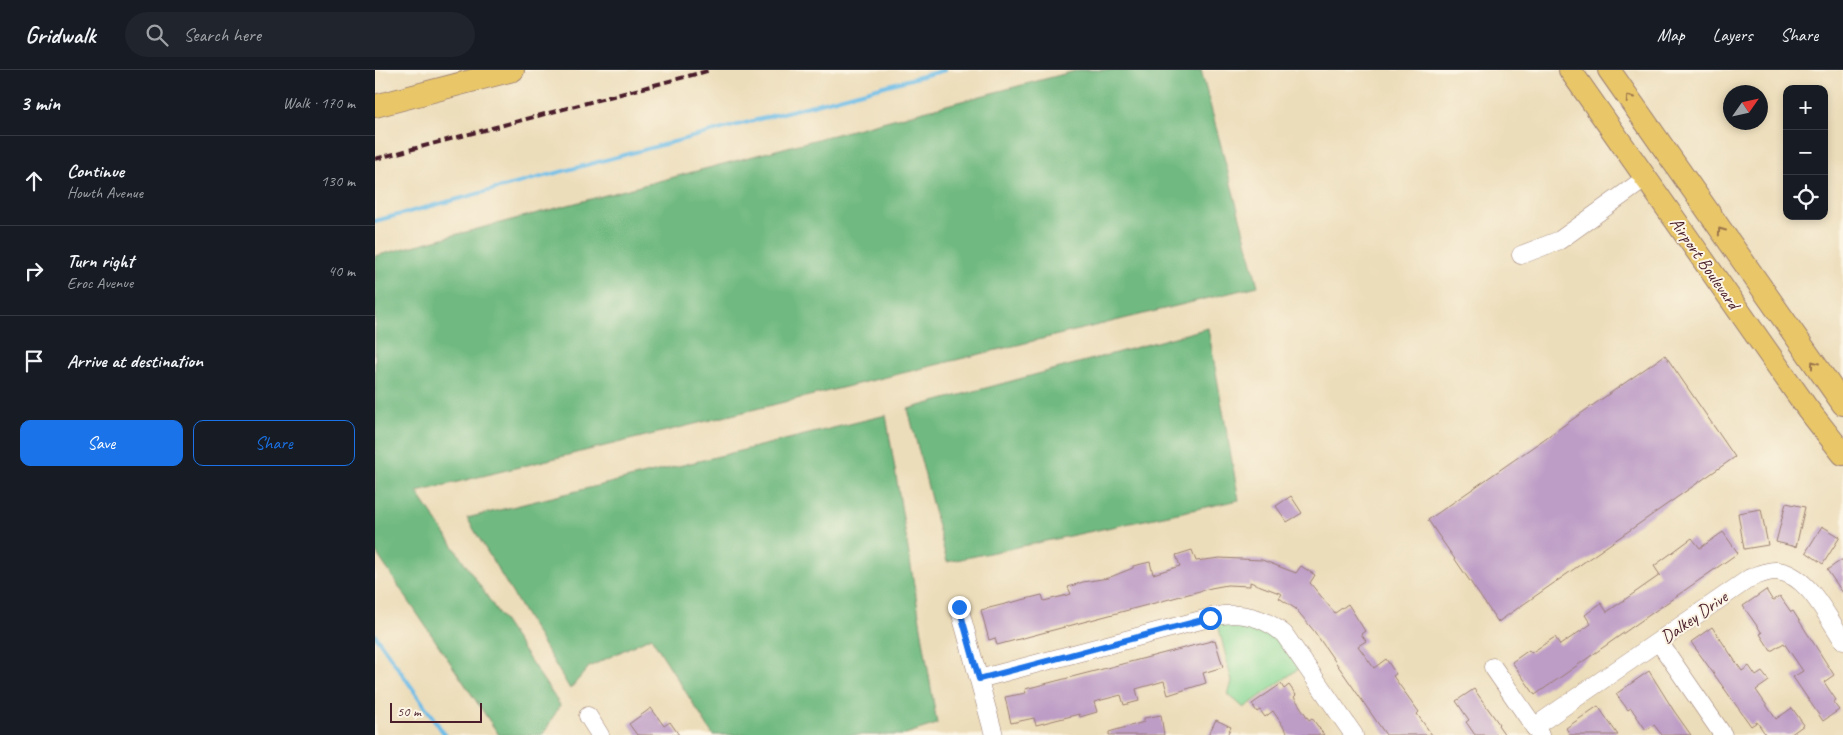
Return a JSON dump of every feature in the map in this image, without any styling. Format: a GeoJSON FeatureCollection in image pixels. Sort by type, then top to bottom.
{"type":"FeatureCollection","features":[{"type":"Feature","properties":{"kind":"main road"},"geometry":{"type":"LineString","coordinates":[[375,106],[513,70]]}},
{"type":"Feature","properties":{"kind":"main road","name":"Airport Boulevard"},"geometry":{"type":"LineString","coordinates":[[1570,70],[1807,408],[1843,454]]}},
{"type":"Feature","properties":{"kind":"main road","name":"Airport Boulevard"},"geometry":{"type":"LineString","coordinates":[[1609,70],[1843,404]]}},
{"type":"Feature","properties":{"kind":"main road"},"geometry":{"type":"LineString","coordinates":[[1645,178],[1671,159]]}},
{"type":"Feature","properties":{"kind":"main road"},"geometry":{"type":"LineString","coordinates":[[1757,336],[1782,319]]}},
{"type":"Feature","properties":{"kind":"street"},"geometry":{"type":"LineString","coordinates":[[1521,255],[1560,240],[1645,178]]}},
{"type":"Feature","properties":{"kind":"street","name":"Dalkey Drive"},"geometry":{"type":"LineString","coordinates":[[1537,731],[1751,578],[1777,571],[1787,574],[1805,586],[1843,640]]}},
{"type":"Feature","properties":{"kind":"street"},"geometry":{"type":"LineString","coordinates":[[959,607],[994,735]]}},
{"type":"Feature","properties":{"kind":"street"},"geometry":{"type":"LineString","coordinates":[[979,679],[1210,618],[1237,614],[1269,623],[1284,634],[1354,735]]}},
{"type":"Feature","properties":{"kind":"street"},"geometry":{"type":"LineString","coordinates":[[1659,642],[1723,735]]}},
{"type":"Feature","properties":{"kind":"street"},"geometry":{"type":"LineString","coordinates":[[1493,667],[1537,731]]}},
{"type":"Feature","properties":{"kind":"street"},"geometry":{"type":"LineString","coordinates":[[588,716],[599,735]]}},
{"type":"Feature","properties":{"kind":"green space"},"geometry":{"type":"Polygon","coordinates":[[[1079,70],[1201,70],[1258,286],[417,492],[560,705],[543,735],[499,735],[375,551],[375,256],[1079,70]]]}},
{"type":"Feature","properties":{"kind":"green space"},"geometry":{"type":"Polygon","coordinates":[[[1208,328],[1239,500],[947,562],[908,409],[1208,328]]]}},
{"type":"Feature","properties":{"kind":"green space"},"geometry":{"type":"Polygon","coordinates":[[[886,415],[937,724],[902,735],[713,735],[651,637],[589,667],[570,689],[467,518],[886,415]]]}},
{"type":"Feature","properties":{"kind":"green space"},"geometry":{"type":"Polygon","coordinates":[[[1216,616],[1258,619],[1305,664],[1244,708],[1228,694],[1232,682],[1216,616]]]}},
{"type":"Feature","properties":{"kind":"building"},"geometry":{"type":"Polygon","coordinates":[[[1665,355],[1735,457],[1498,622],[1428,520],[1665,355]]]}},
{"type":"Feature","properties":{"kind":"building"},"geometry":{"type":"Polygon","coordinates":[[[1291,496],[1302,513],[1287,522],[1276,506],[1291,496]]]}},
{"type":"Feature","properties":{"kind":"building"},"geometry":{"type":"Polygon","coordinates":[[[1786,503],[1805,507],[1796,547],[1776,542],[1786,503]]]}},
{"type":"Feature","properties":{"kind":"building"},"geometry":{"type":"Polygon","coordinates":[[[1761,509],[1768,545],[1744,549],[1738,513],[1761,509]]]}},
{"type":"Feature","properties":{"kind":"building"},"geometry":{"type":"Polygon","coordinates":[[[1822,526],[1840,537],[1823,564],[1806,552],[1822,526]]]}},
{"type":"Feature","properties":{"kind":"building"},"geometry":{"type":"Polygon","coordinates":[[[1723,532],[1738,553],[1535,695],[1512,662],[1529,650],[1531,653],[1555,637],[1560,645],[1591,624],[1585,615],[1601,603],[1607,612],[1660,575],[1654,566],[1692,538],[1700,548],[1723,532]]]}},
{"type":"Feature","properties":{"kind":"building"},"geometry":{"type":"Polygon","coordinates":[[[1192,550],[1196,561],[1220,558],[1262,560],[1296,573],[1301,566],[1315,575],[1310,583],[1335,613],[1348,604],[1365,631],[1361,634],[1366,641],[1358,646],[1374,668],[1386,659],[1396,674],[1393,676],[1419,712],[1417,714],[1432,735],[1386,735],[1314,631],[1296,609],[1279,598],[1282,594],[1250,582],[1250,586],[1227,585],[1211,588],[997,645],[995,638],[989,640],[981,610],[1042,595],[1044,601],[1071,594],[1068,587],[1083,582],[1108,578],[1133,568],[1133,566],[1150,562],[1153,574],[1180,566],[1176,555],[1192,550]]]}},
{"type":"Feature","properties":{"kind":"building"},"geometry":{"type":"Polygon","coordinates":[[[1843,559],[1843,593],[1827,570],[1843,559]]]}},
{"type":"Feature","properties":{"kind":"building"},"geometry":{"type":"Polygon","coordinates":[[[1766,590],[1773,601],[1780,596],[1791,612],[1793,611],[1834,675],[1824,682],[1836,700],[1833,702],[1839,710],[1823,721],[1793,677],[1803,671],[1784,643],[1771,651],[1760,634],[1762,633],[1743,606],[1766,590]]]}},
{"type":"Feature","properties":{"kind":"building"},"geometry":{"type":"Polygon","coordinates":[[[1712,627],[1742,671],[1749,666],[1756,676],[1762,672],[1769,681],[1756,690],[1776,719],[1792,708],[1804,725],[1790,735],[1766,735],[1757,722],[1751,726],[1691,642],[1712,627]]]}},
{"type":"Feature","properties":{"kind":"building"},"geometry":{"type":"Polygon","coordinates":[[[1215,640],[1223,667],[1203,673],[1206,683],[1168,695],[1164,681],[1136,689],[1139,701],[1124,705],[1121,695],[1094,702],[1097,712],[1080,717],[1079,714],[1036,725],[1034,718],[1011,723],[1005,697],[1026,693],[1025,689],[1215,640]]]}},
{"type":"Feature","properties":{"kind":"building"},"geometry":{"type":"Polygon","coordinates":[[[1649,671],[1691,735],[1662,735],[1654,725],[1646,730],[1631,708],[1628,710],[1616,694],[1649,671]]]}},
{"type":"Feature","properties":{"kind":"building"},"geometry":{"type":"Polygon","coordinates":[[[1281,684],[1284,689],[1289,685],[1296,695],[1294,697],[1309,720],[1312,718],[1324,735],[1289,735],[1273,711],[1265,717],[1260,710],[1257,712],[1252,704],[1281,684]]]}},
{"type":"Feature","properties":{"kind":"building"},"geometry":{"type":"Polygon","coordinates":[[[1474,689],[1505,735],[1475,735],[1466,722],[1469,720],[1456,701],[1474,689]]]}},
{"type":"Feature","properties":{"kind":"building"},"geometry":{"type":"Polygon","coordinates":[[[1598,706],[1618,735],[1570,735],[1566,728],[1598,706]]]}},
{"type":"Feature","properties":{"kind":"building"},"geometry":{"type":"Polygon","coordinates":[[[651,708],[664,726],[670,722],[679,735],[637,735],[629,724],[651,708]]]}},
{"type":"Feature","properties":{"kind":"building"},"geometry":{"type":"Polygon","coordinates":[[[1161,715],[1164,735],[1109,735],[1109,732],[1144,722],[1144,718],[1161,715]]]}},
{"type":"Feature","properties":{"kind":"building"},"geometry":{"type":"Polygon","coordinates":[[[1216,720],[1231,727],[1227,735],[1208,735],[1216,720]]]}},
{"type":"Feature","properties":{"kind":"waterway"},"geometry":{"type":"LineString","coordinates":[[375,221],[945,70]]}},
{"type":"Feature","properties":{"kind":"waterway"},"geometry":{"type":"LineString","coordinates":[[375,635],[445,735]]}},
{"type":"Feature","properties":{"kind":"railway"},"geometry":{"type":"LineString","coordinates":[[375,159],[711,70]]}},
{"type":"Feature","properties":{"kind":"route"},"geometry":{"type":"LineString","coordinates":[[959,607],[979,679],[1210,618]]}}]}
